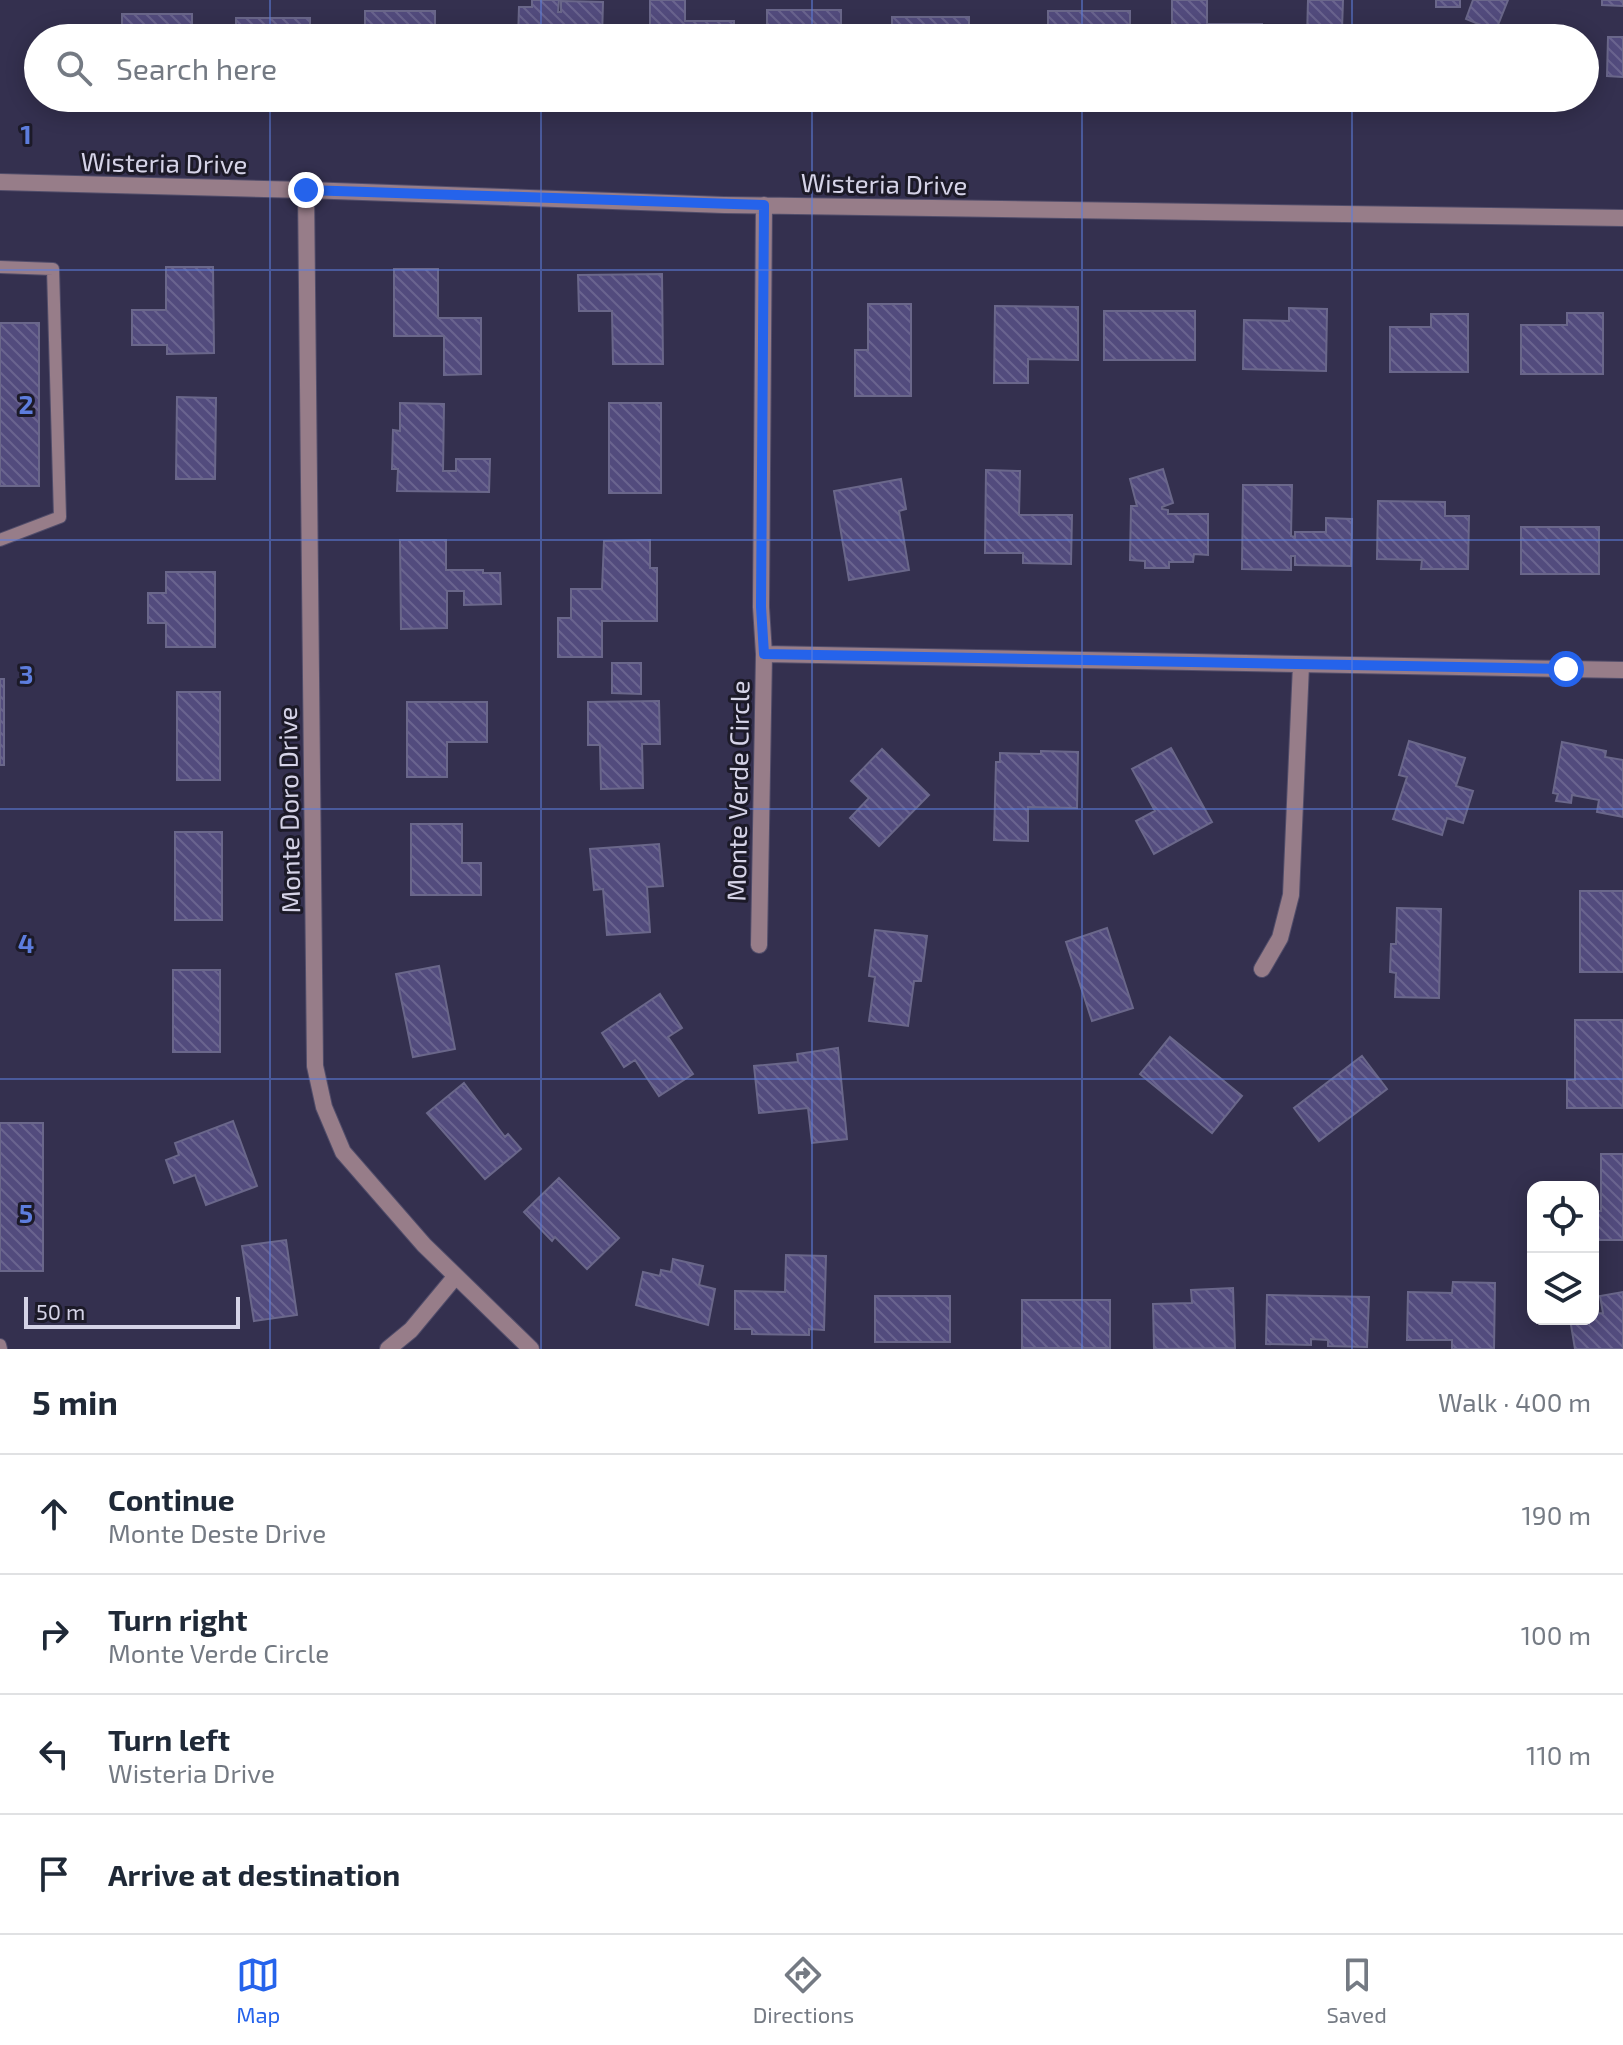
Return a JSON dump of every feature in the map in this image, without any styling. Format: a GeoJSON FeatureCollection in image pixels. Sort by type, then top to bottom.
{"type":"FeatureCollection","features":[{"type":"Feature","properties":{"kind":"street","name":"Wisteria Drive"},"geometry":{"type":"LineString","coordinates":[[0,182],[764,205],[1623,218]]}},
{"type":"Feature","properties":{"kind":"street","name":"Monte Doro Drive"},"geometry":{"type":"LineString","coordinates":[[306,190],[315,1066],[324,1107],[343,1152],[424,1245],[531,1349]]}},
{"type":"Feature","properties":{"kind":"street","name":"Monte Verde Circle"},"geometry":{"type":"LineString","coordinates":[[759,945],[764,654],[761,591],[764,205]]}},
{"type":"Feature","properties":{"kind":"street"},"geometry":{"type":"LineString","coordinates":[[764,654],[1623,670]]}},
{"type":"Feature","properties":{"kind":"street"},"geometry":{"type":"LineString","coordinates":[[1262,969],[1280,938],[1291,895],[1301,665]]}},
{"type":"Feature","properties":{"kind":"street"},"geometry":{"type":"LineString","coordinates":[[388,1349],[411,1330],[455,1277]]}},
{"type":"Feature","properties":{"kind":"lane"},"geometry":{"type":"LineString","coordinates":[[0,267],[53,269],[60,517],[0,540]]}},
{"type":"Feature","properties":{"kind":"building"},"geometry":{"type":"Polygon","coordinates":[[[532,0],[559,0],[558,12],[561,12],[561,1],[603,2],[602,24],[518,24],[519,7],[532,7],[532,0]]]}},
{"type":"Feature","properties":{"kind":"building"},"geometry":{"type":"Polygon","coordinates":[[[650,0],[685,0],[685,21],[734,21],[734,24],[650,24],[650,0]]]}},
{"type":"Feature","properties":{"kind":"building"},"geometry":{"type":"Polygon","coordinates":[[[1172,0],[1207,0],[1207,24],[1172,24],[1172,0]]]}},
{"type":"Feature","properties":{"kind":"building"},"geometry":{"type":"Polygon","coordinates":[[[1308,0],[1343,0],[1342,24],[1307,24],[1308,0]]]}},
{"type":"Feature","properties":{"kind":"building"},"geometry":{"type":"Polygon","coordinates":[[[1436,0],[1460,0],[1460,7],[1436,7],[1436,0]]]}},
{"type":"Feature","properties":{"kind":"building"},"geometry":{"type":"Polygon","coordinates":[[[1473,0],[1508,0],[1498,24],[1478,24],[1466,19],[1473,0]]]}},
{"type":"Feature","properties":{"kind":"building"},"geometry":{"type":"Polygon","coordinates":[[[1602,0],[1623,0],[1623,6],[1602,5],[1602,0]]]}},
{"type":"Feature","properties":{"kind":"building"},"geometry":{"type":"Polygon","coordinates":[[[767,10],[841,10],[841,24],[767,24],[767,10]]]}},
{"type":"Feature","properties":{"kind":"building"},"geometry":{"type":"Polygon","coordinates":[[[365,11],[435,11],[435,24],[365,24],[365,11]]]}},
{"type":"Feature","properties":{"kind":"building"},"geometry":{"type":"Polygon","coordinates":[[[1048,11],[1130,11],[1130,24],[1048,24],[1048,11]]]}},
{"type":"Feature","properties":{"kind":"building"},"geometry":{"type":"Polygon","coordinates":[[[122,14],[192,14],[192,24],[122,24],[122,14]]]}},
{"type":"Feature","properties":{"kind":"building"},"geometry":{"type":"Polygon","coordinates":[[[892,17],[969,17],[969,24],[892,24],[892,17]]]}},
{"type":"Feature","properties":{"kind":"building"},"geometry":{"type":"Polygon","coordinates":[[[236,18],[310,18],[310,24],[236,24],[236,18]]]}},
{"type":"Feature","properties":{"kind":"building"},"geometry":{"type":"Polygon","coordinates":[[[1608,37],[1623,37],[1623,77],[1607,76],[1608,37]]]}},
{"type":"Feature","properties":{"kind":"building"},"geometry":{"type":"Polygon","coordinates":[[[166,267],[213,267],[214,353],[167,354],[167,345],[132,345],[132,310],[166,310],[166,267]]]}},
{"type":"Feature","properties":{"kind":"building"},"geometry":{"type":"Polygon","coordinates":[[[394,269],[438,269],[438,318],[481,318],[481,374],[444,375],[444,336],[394,336],[394,269]]]}},
{"type":"Feature","properties":{"kind":"building"},"geometry":{"type":"Polygon","coordinates":[[[662,274],[663,364],[613,364],[612,311],[579,311],[578,275],[662,274]]]}},
{"type":"Feature","properties":{"kind":"building"},"geometry":{"type":"Polygon","coordinates":[[[868,304],[911,304],[911,396],[855,396],[855,350],[868,350],[868,304]]]}},
{"type":"Feature","properties":{"kind":"building"},"geometry":{"type":"Polygon","coordinates":[[[995,306],[1078,307],[1078,360],[1028,359],[1028,383],[994,383],[995,306]]]}},
{"type":"Feature","properties":{"kind":"building"},"geometry":{"type":"Polygon","coordinates":[[[1289,308],[1327,309],[1326,371],[1243,369],[1244,320],[1289,321],[1289,308]]]}},
{"type":"Feature","properties":{"kind":"building"},"geometry":{"type":"Polygon","coordinates":[[[1104,311],[1195,311],[1195,360],[1104,360],[1104,311]]]}},
{"type":"Feature","properties":{"kind":"building"},"geometry":{"type":"Polygon","coordinates":[[[1567,313],[1603,313],[1603,374],[1521,374],[1521,325],[1567,325],[1567,313]]]}},
{"type":"Feature","properties":{"kind":"building"},"geometry":{"type":"Polygon","coordinates":[[[1431,314],[1468,314],[1468,372],[1390,372],[1390,327],[1431,327],[1431,314]]]}},
{"type":"Feature","properties":{"kind":"building"},"geometry":{"type":"Polygon","coordinates":[[[0,323],[39,323],[39,486],[0,486],[0,323]]]}},
{"type":"Feature","properties":{"kind":"building"},"geometry":{"type":"Polygon","coordinates":[[[177,397],[216,398],[215,479],[176,479],[177,397]]]}},
{"type":"Feature","properties":{"kind":"building"},"geometry":{"type":"Polygon","coordinates":[[[400,403],[444,404],[443,471],[456,471],[456,459],[490,459],[489,492],[397,491],[398,469],[392,469],[393,430],[400,431],[400,403]]]}},
{"type":"Feature","properties":{"kind":"building"},"geometry":{"type":"Polygon","coordinates":[[[609,403],[661,403],[661,493],[609,493],[609,403]]]}},
{"type":"Feature","properties":{"kind":"building"},"geometry":{"type":"Polygon","coordinates":[[[1163,469],[1173,503],[1162,509],[1168,510],[1168,514],[1208,514],[1208,555],[1194,554],[1193,562],[1169,562],[1169,568],[1145,568],[1145,561],[1130,560],[1131,506],[1137,506],[1130,479],[1163,469]]]}},
{"type":"Feature","properties":{"kind":"building"},"geometry":{"type":"Polygon","coordinates":[[[986,470],[1020,471],[1019,515],[1072,515],[1071,564],[1023,563],[1023,553],[985,553],[986,470]]]}},
{"type":"Feature","properties":{"kind":"building"},"geometry":{"type":"Polygon","coordinates":[[[901,479],[906,509],[899,511],[909,570],[849,580],[834,491],[901,479]]]}},
{"type":"Feature","properties":{"kind":"building"},"geometry":{"type":"Polygon","coordinates":[[[1243,485],[1292,485],[1291,536],[1295,537],[1295,532],[1326,532],[1326,518],[1352,519],[1351,566],[1295,565],[1295,556],[1291,556],[1291,570],[1242,569],[1243,485]]]}},
{"type":"Feature","properties":{"kind":"building"},"geometry":{"type":"Polygon","coordinates":[[[1378,501],[1445,502],[1445,516],[1469,516],[1468,569],[1421,569],[1422,560],[1377,559],[1378,501]]]}},
{"type":"Feature","properties":{"kind":"building"},"geometry":{"type":"Polygon","coordinates":[[[1521,527],[1599,527],[1599,574],[1521,574],[1521,527]]]}},
{"type":"Feature","properties":{"kind":"building"},"geometry":{"type":"Polygon","coordinates":[[[400,540],[446,540],[446,570],[500,573],[501,604],[464,605],[464,591],[447,591],[447,628],[401,629],[400,540]]]}},
{"type":"Feature","properties":{"kind":"building"},"geometry":{"type":"Polygon","coordinates":[[[650,540],[650,568],[657,568],[657,621],[602,621],[602,657],[558,657],[558,618],[571,618],[571,589],[602,589],[604,541],[650,540]]]}},
{"type":"Feature","properties":{"kind":"building"},"geometry":{"type":"Polygon","coordinates":[[[166,572],[215,572],[215,647],[166,647],[166,623],[148,623],[148,593],[166,593],[166,572]]]}},
{"type":"Feature","properties":{"kind":"building"},"geometry":{"type":"Polygon","coordinates":[[[612,663],[641,663],[641,694],[612,693],[612,663]]]}},
{"type":"Feature","properties":{"kind":"building"},"geometry":{"type":"Polygon","coordinates":[[[0,679],[4,679],[4,765],[0,765],[0,679]]]}},
{"type":"Feature","properties":{"kind":"building"},"geometry":{"type":"Polygon","coordinates":[[[177,692],[220,692],[220,780],[177,780],[177,692]]]}},
{"type":"Feature","properties":{"kind":"building"},"geometry":{"type":"Polygon","coordinates":[[[659,701],[660,744],[642,744],[643,788],[601,789],[600,745],[588,745],[588,702],[659,701]]]}},
{"type":"Feature","properties":{"kind":"building"},"geometry":{"type":"Polygon","coordinates":[[[407,702],[487,702],[487,742],[447,742],[447,777],[407,777],[407,702]]]}},
{"type":"Feature","properties":{"kind":"building"},"geometry":{"type":"Polygon","coordinates":[[[1409,741],[1465,758],[1456,786],[1473,791],[1463,823],[1447,818],[1442,835],[1393,819],[1407,777],[1399,775],[1409,741]]]}},
{"type":"Feature","properties":{"kind":"building"},"geometry":{"type":"Polygon","coordinates":[[[1562,742],[1606,751],[1605,757],[1623,760],[1623,817],[1597,812],[1599,800],[1572,795],[1571,803],[1556,801],[1558,794],[1553,793],[1562,742]]]}},
{"type":"Feature","properties":{"kind":"building"},"geometry":{"type":"Polygon","coordinates":[[[1171,748],[1212,822],[1154,854],[1136,821],[1155,811],[1132,769],[1171,748]]]}},
{"type":"Feature","properties":{"kind":"building"},"geometry":{"type":"Polygon","coordinates":[[[882,749],[929,795],[879,846],[850,818],[869,798],[851,781],[882,749]]]}},
{"type":"Feature","properties":{"kind":"building"},"geometry":{"type":"Polygon","coordinates":[[[1041,751],[1078,752],[1077,808],[1028,807],[1028,841],[994,840],[996,762],[1000,762],[1000,753],[1041,754],[1041,751]]]}},
{"type":"Feature","properties":{"kind":"building"},"geometry":{"type":"Polygon","coordinates":[[[411,824],[462,824],[462,863],[481,863],[481,895],[411,895],[411,824]]]}},
{"type":"Feature","properties":{"kind":"building"},"geometry":{"type":"Polygon","coordinates":[[[175,832],[222,832],[222,920],[175,920],[175,832]]]}},
{"type":"Feature","properties":{"kind":"building"},"geometry":{"type":"Polygon","coordinates":[[[659,844],[663,886],[647,887],[650,932],[607,935],[603,889],[594,890],[590,849],[659,844]]]}},
{"type":"Feature","properties":{"kind":"building"},"geometry":{"type":"Polygon","coordinates":[[[1580,891],[1623,891],[1623,972],[1580,972],[1580,891]]]}},
{"type":"Feature","properties":{"kind":"building"},"geometry":{"type":"Polygon","coordinates":[[[1397,908],[1441,909],[1439,998],[1395,997],[1396,973],[1390,972],[1391,944],[1396,944],[1397,908]]]}},
{"type":"Feature","properties":{"kind":"building"},"geometry":{"type":"Polygon","coordinates":[[[1107,928],[1133,1008],[1092,1021],[1066,942],[1107,928]]]}},
{"type":"Feature","properties":{"kind":"building"},"geometry":{"type":"Polygon","coordinates":[[[875,930],[927,936],[921,981],[914,981],[908,1026],[869,1021],[875,977],[869,976],[875,930]]]}},
{"type":"Feature","properties":{"kind":"building"},"geometry":{"type":"Polygon","coordinates":[[[439,966],[455,1049],[413,1057],[396,974],[439,966]]]}},
{"type":"Feature","properties":{"kind":"building"},"geometry":{"type":"Polygon","coordinates":[[[173,970],[220,970],[220,1052],[173,1052],[173,970]]]}},
{"type":"Feature","properties":{"kind":"building"},"geometry":{"type":"Polygon","coordinates":[[[660,994],[682,1028],[668,1037],[693,1074],[659,1096],[635,1060],[624,1067],[602,1033],[660,994]]]}},
{"type":"Feature","properties":{"kind":"building"},"geometry":{"type":"Polygon","coordinates":[[[1575,1020],[1623,1020],[1623,1108],[1567,1108],[1567,1080],[1575,1080],[1575,1020]]]}},
{"type":"Feature","properties":{"kind":"building"},"geometry":{"type":"Polygon","coordinates":[[[1170,1037],[1242,1096],[1212,1133],[1140,1074],[1170,1037]]]}},
{"type":"Feature","properties":{"kind":"building"},"geometry":{"type":"Polygon","coordinates":[[[838,1048],[847,1139],[812,1143],[808,1108],[759,1113],[754,1066],[798,1062],[797,1054],[838,1048]]]}},
{"type":"Feature","properties":{"kind":"building"},"geometry":{"type":"Polygon","coordinates":[[[1362,1056],[1387,1089],[1319,1141],[1294,1108],[1362,1056]]]}},
{"type":"Feature","properties":{"kind":"building"},"geometry":{"type":"Polygon","coordinates":[[[464,1083],[505,1137],[508,1134],[521,1149],[485,1179],[427,1113],[464,1083]]]}},
{"type":"Feature","properties":{"kind":"building"},"geometry":{"type":"Polygon","coordinates":[[[233,1121],[257,1186],[206,1205],[195,1175],[174,1183],[166,1160],[179,1155],[175,1143],[233,1121]]]}},
{"type":"Feature","properties":{"kind":"building"},"geometry":{"type":"Polygon","coordinates":[[[0,1123],[43,1123],[43,1271],[0,1271],[0,1123]]]}},
{"type":"Feature","properties":{"kind":"building"},"geometry":{"type":"Polygon","coordinates":[[[1601,1154],[1623,1154],[1623,1240],[1599,1240],[1601,1154]]]}},
{"type":"Feature","properties":{"kind":"building"},"geometry":{"type":"Polygon","coordinates":[[[559,1178],[619,1238],[587,1269],[555,1237],[552,1241],[524,1212],[559,1178]]]}},
{"type":"Feature","properties":{"kind":"building"},"geometry":{"type":"Polygon","coordinates":[[[286,1240],[297,1315],[254,1321],[242,1246],[286,1240]]]}},
{"type":"Feature","properties":{"kind":"building"},"geometry":{"type":"Polygon","coordinates":[[[786,1255],[826,1256],[824,1330],[809,1329],[809,1335],[752,1334],[752,1329],[735,1329],[735,1291],[785,1292],[786,1255]]]}},
{"type":"Feature","properties":{"kind":"building"},"geometry":{"type":"Polygon","coordinates":[[[673,1259],[703,1266],[699,1285],[715,1289],[708,1325],[636,1305],[643,1272],[660,1276],[661,1270],[671,1272],[673,1259]]]}},
{"type":"Feature","properties":{"kind":"building"},"geometry":{"type":"Polygon","coordinates":[[[1453,1282],[1495,1283],[1494,1349],[1452,1349],[1452,1340],[1407,1340],[1408,1292],[1452,1293],[1453,1282]]]}},
{"type":"Feature","properties":{"kind":"building"},"geometry":{"type":"Polygon","coordinates":[[[1233,1288],[1235,1348],[1154,1349],[1153,1304],[1192,1303],[1191,1290],[1233,1288]]]}},
{"type":"Feature","properties":{"kind":"building"},"geometry":{"type":"Polygon","coordinates":[[[1623,1292],[1623,1349],[1575,1349],[1571,1325],[1599,1325],[1599,1313],[1603,1313],[1600,1296],[1623,1292]]]}},
{"type":"Feature","properties":{"kind":"building"},"geometry":{"type":"Polygon","coordinates":[[[1267,1295],[1369,1297],[1367,1347],[1328,1346],[1328,1340],[1311,1339],[1311,1345],[1266,1344],[1267,1295]]]}},
{"type":"Feature","properties":{"kind":"building"},"geometry":{"type":"Polygon","coordinates":[[[875,1296],[950,1296],[950,1342],[875,1342],[875,1296]]]}},
{"type":"Feature","properties":{"kind":"building"},"geometry":{"type":"Polygon","coordinates":[[[1022,1300],[1110,1300],[1110,1348],[1022,1348],[1022,1300]]]}},
{"type":"Feature","properties":{"kind":"route"},"geometry":{"type":"LineString","coordinates":[[306,190],[764,205],[761,607],[764,654],[1566,669]]}}]}
